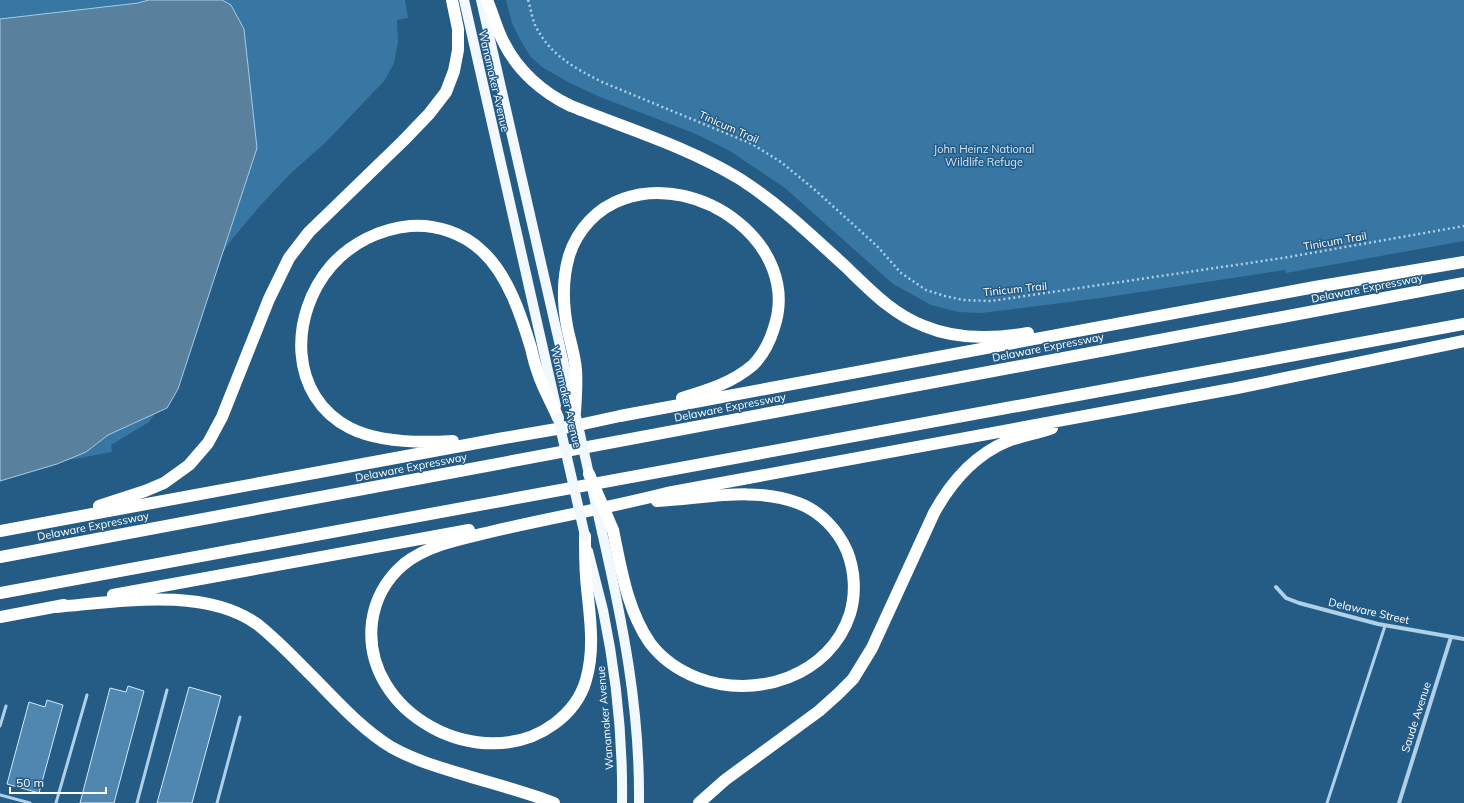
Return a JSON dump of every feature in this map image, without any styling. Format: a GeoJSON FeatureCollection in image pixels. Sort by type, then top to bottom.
{"type":"FeatureCollection","features":[{"type":"Feature","properties":{"kind":"highway"},"geometry":{"type":"LineString","coordinates":[[56,520],[145,491],[164,483],[189,465],[205,447],[222,417],[269,299],[289,258],[313,228],[403,142],[429,114],[446,92],[454,71],[458,50],[458,29],[452,0]]}},
{"type":"Feature","properties":{"kind":"highway"},"geometry":{"type":"LineString","coordinates":[[487,0],[508,50],[521,67],[542,88],[566,104],[696,156],[739,179],[776,204],[880,299],[913,321],[949,334],[977,337],[1006,336],[1056,328],[1093,329]]}},
{"type":"Feature","properties":{"kind":"highway"},"geometry":{"type":"LineString","coordinates":[[575,412],[576,369],[566,318],[564,290],[565,274],[570,255],[582,230],[596,214],[606,206],[631,196],[659,192],[687,196],[701,200],[713,205],[734,219],[752,237],[767,257],[775,276],[778,296],[777,316],[772,333],[759,358],[754,364],[736,377],[703,392],[620,416]]}},
{"type":"Feature","properties":{"kind":"highway"},"geometry":{"type":"LineString","coordinates":[[504,438],[430,442],[390,439],[351,429],[333,417],[325,409],[306,380],[301,360],[301,338],[311,296],[323,276],[341,256],[363,241],[387,230],[402,227],[417,226],[440,228],[452,232],[471,242],[489,258],[502,277],[522,322],[538,374],[558,418]]}},
{"type":"Feature","properties":{"kind":"highway"},"geometry":{"type":"LineString","coordinates":[[0,531],[1330,285],[1464,262]]}},
{"type":"Feature","properties":{"kind":"highway","name":"Delaware Expressway"},"geometry":{"type":"LineString","coordinates":[[0,557],[1464,283]]}},
{"type":"Feature","properties":{"kind":"highway"},"geometry":{"type":"LineString","coordinates":[[0,593],[1464,324]]}},
{"type":"Feature","properties":{"kind":"highway"},"geometry":{"type":"LineString","coordinates":[[585,536],[587,588],[591,623],[591,656],[586,681],[574,705],[563,717],[550,727],[534,735],[516,741],[497,743],[477,742],[459,739],[440,732],[421,722],[405,708],[390,691],[381,676],[374,658],[371,634],[372,618],[378,600],[386,583],[397,570],[423,552],[448,543],[528,523],[630,503],[667,493],[1251,385],[1464,341]]}},
{"type":"Feature","properties":{"kind":"highway"},"geometry":{"type":"LineString","coordinates":[[699,803],[725,780],[819,711],[853,679],[872,648],[937,507],[946,492],[964,471],[985,453],[1008,442],[1094,414]]}},
{"type":"Feature","properties":{"kind":"highway"},"geometry":{"type":"LineString","coordinates":[[589,474],[629,599],[644,632],[653,646],[671,664],[691,675],[711,683],[731,687],[752,687],[772,683],[793,676],[811,666],[826,654],[841,634],[853,602],[854,580],[851,564],[845,547],[836,533],[825,520],[811,509],[781,498],[752,495],[723,495],[674,501],[630,503]]}},
{"type":"Feature","properties":{"kind":"highway"},"geometry":{"type":"LineString","coordinates":[[0,617],[464,531],[528,523]]}},
{"type":"Feature","properties":{"kind":"highway"},"geometry":{"type":"LineString","coordinates":[[56,607],[136,600],[166,600],[203,602],[225,608],[245,617],[265,631],[361,724],[391,747],[423,762],[554,803]]}},
{"type":"Feature","properties":{"kind":"main road","name":"Wanamaker Avenue"},"geometry":{"type":"LineString","coordinates":[[464,0],[558,418],[603,610],[616,682],[620,726],[622,803]]}},
{"type":"Feature","properties":{"kind":"main road","name":"Wanamaker Avenue"},"geometry":{"type":"LineString","coordinates":[[481,0],[589,474]]}},
{"type":"Feature","properties":{"kind":"main road"},"geometry":{"type":"LineString","coordinates":[[607,531],[631,678],[638,747],[639,803]]}},
{"type":"Feature","properties":{"kind":"street","name":"Delaware Street"},"geometry":{"type":"LineString","coordinates":[[1276,588],[1286,598],[1299,604],[1385,626],[1464,639]]}},
{"type":"Feature","properties":{"kind":"street","name":"Saude Avenue"},"geometry":{"type":"LineString","coordinates":[[1399,803],[1452,637]]}},
{"type":"Feature","properties":{"kind":"lane"},"geometry":{"type":"LineString","coordinates":[[1327,803],[1385,626]]}},
{"type":"Feature","properties":{"kind":"lane"},"geometry":{"type":"LineString","coordinates":[[137,803],[167,690]]}},
{"type":"Feature","properties":{"kind":"lane"},"geometry":{"type":"LineString","coordinates":[[56,803],[86,695]]}},
{"type":"Feature","properties":{"kind":"lane"},"geometry":{"type":"LineString","coordinates":[[0,726],[6,706]]}},
{"type":"Feature","properties":{"kind":"lane"},"geometry":{"type":"LineString","coordinates":[[217,803],[240,717]]}},
{"type":"Feature","properties":{"kind":"lane"},"geometry":{"type":"LineString","coordinates":[[0,795],[30,803]]}},
{"type":"Feature","properties":{"kind":"path","name":"Tinicum Trail"},"geometry":{"type":"LineString","coordinates":[[528,0],[536,27],[554,53],[581,71],[602,82],[752,144],[781,162],[815,190],[877,246],[901,273],[926,290],[945,296],[963,300],[991,301],[1283,258],[1464,226]]}},
{"type":"Feature","properties":{"kind":"green space"},"geometry":{"type":"Polygon","coordinates":[[[0,0],[405,0],[408,18],[397,20],[398,42],[394,63],[385,80],[325,143],[291,173],[260,206],[233,238],[213,266],[168,395],[149,422],[111,445],[112,452],[0,473],[0,0]]]}},
{"type":"Feature","properties":{"kind":"green space","name":"John Heinz National Wildlife Refuge"},"geometry":{"type":"Polygon","coordinates":[[[506,0],[1464,0],[1464,241],[1286,273],[1285,270],[1101,298],[981,313],[958,312],[931,305],[893,284],[785,188],[730,151],[696,134],[600,97],[568,82],[542,67],[530,56],[520,39],[512,23],[506,0]]]}},
{"type":"Feature","properties":{"kind":"shaded area"},"geometry":{"type":"Polygon","coordinates":[[[149,0],[222,0],[231,5],[244,29],[257,148],[178,389],[167,408],[108,435],[86,452],[57,464],[0,481],[0,19],[138,3],[149,0]]]}},
{"type":"Feature","properties":{"kind":"building"},"geometry":{"type":"Polygon","coordinates":[[[128,686],[144,691],[114,803],[80,803],[110,688],[126,692],[128,686]]]}},
{"type":"Feature","properties":{"kind":"building"},"geometry":{"type":"Polygon","coordinates":[[[189,687],[221,696],[192,803],[157,803],[189,687]]]}},
{"type":"Feature","properties":{"kind":"building"},"geometry":{"type":"Polygon","coordinates":[[[47,700],[63,705],[39,793],[7,784],[29,702],[45,707],[47,700]]]}}]}
